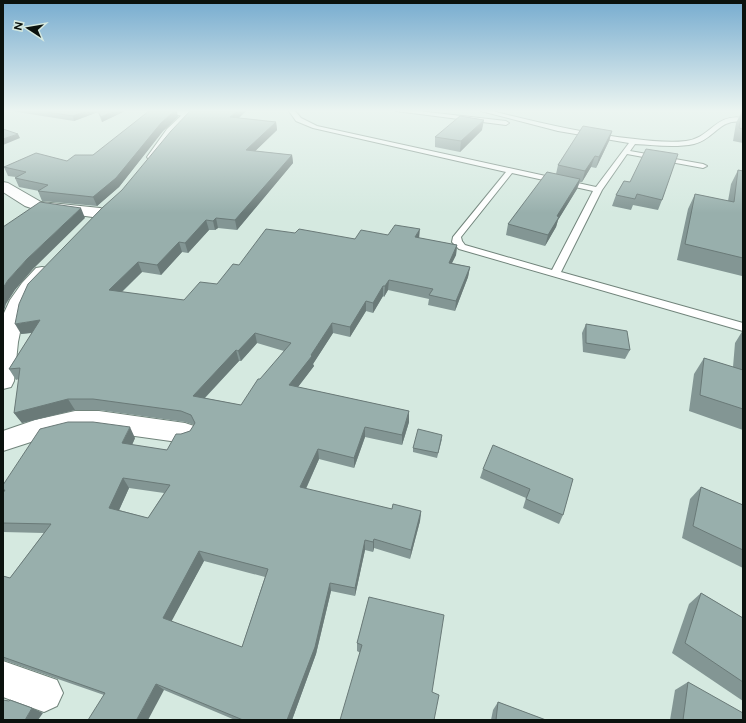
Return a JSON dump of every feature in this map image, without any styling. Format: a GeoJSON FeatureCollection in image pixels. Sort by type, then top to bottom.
{"type":"FeatureCollection","features":[{"type":"Feature","properties":{"kind":"street"},"geometry":{"type":"LineString","coordinates":[[144,167],[161,145]]}},
{"type":"Feature","properties":{"kind":"street"},"geometry":{"type":"LineString","coordinates":[[3,186],[30,203],[39,206],[105,210],[84,230]]}},
{"type":"Feature","properties":{"kind":"street"},"geometry":{"type":"LineString","coordinates":[[3,381],[10,333],[9,311],[51,263]]}},
{"type":"Feature","properties":{"kind":"street"},"geometry":{"type":"LineString","coordinates":[[3,441],[35,430],[75,421],[99,421],[185,433]]}},
{"type":"Feature","properties":{"kind":"street"},"geometry":{"type":"LineString","coordinates":[[3,679],[44,693]]}},
{"type":"Feature","properties":{"kind":"lane"},"geometry":{"type":"LineString","coordinates":[[394,145],[598,190]]}},
{"type":"Feature","properties":{"kind":"lane"},"geometry":{"type":"LineString","coordinates":[[555,274],[598,190],[631,145]]}},
{"type":"Feature","properties":{"kind":"lane"},"geometry":{"type":"LineString","coordinates":[[625,152],[703,166]]}},
{"type":"Feature","properties":{"kind":"lane"},"geometry":{"type":"LineString","coordinates":[[510,171],[462,229],[457,237],[457,242],[462,247],[743,327]]}},
{"type":"Feature","properties":{"kind":"building"},"geometry":{"type":"Polygon","coordinates":[[[106,145],[143,145],[116,178],[93,197],[38,191],[48,185],[15,178],[26,172],[4,167],[36,153],[67,161],[75,155],[93,155],[106,145]]]}},
{"type":"Feature","properties":{"kind":"building"},"geometry":{"type":"Polygon","coordinates":[[[160,145],[252,145],[246,150],[292,155],[235,220],[216,218],[213,221],[206,220],[185,243],[179,242],[157,265],[138,262],[109,290],[184,300],[200,282],[217,284],[233,264],[239,265],[266,229],[295,233],[299,229],[355,239],[361,230],[388,235],[395,225],[420,229],[415,237],[457,245],[449,263],[470,267],[456,301],[429,295],[433,289],[389,280],[385,286],[383,286],[373,303],[366,301],[350,327],[332,323],[311,355],[312,356],[289,385],[409,411],[402,435],[365,427],[354,458],[318,449],[300,487],[392,509],[393,504],[421,511],[411,550],[374,539],[373,542],[365,540],[355,588],[330,583],[315,647],[287,720],[243,720],[156,684],[137,719],[138,720],[88,720],[105,693],[3,657],[3,576],[10,578],[51,524],[3,523],[3,493],[5,490],[3,490],[3,485],[40,429],[68,422],[93,422],[130,427],[122,443],[167,450],[176,434],[190,431],[195,423],[191,415],[181,411],[93,399],[68,399],[14,413],[20,368],[9,369],[40,320],[15,324],[19,304],[28,284],[102,208],[122,190],[160,145]],[[255,333],[238,351],[236,350],[193,396],[241,405],[258,379],[260,379],[291,343],[255,333]],[[123,478],[109,508],[148,518],[170,485],[123,478]],[[199,551],[163,618],[242,647],[268,569],[199,551]]]}},
{"type":"Feature","properties":{"kind":"building"},"geometry":{"type":"Polygon","coordinates":[[[571,145],[605,145],[599,157],[595,156],[585,171],[558,165],[571,145]]]}},
{"type":"Feature","properties":{"kind":"building"},"geometry":{"type":"Polygon","coordinates":[[[646,149],[678,154],[662,200],[637,194],[635,199],[616,195],[624,181],[630,182],[646,149]]]}},
{"type":"Feature","properties":{"kind":"building"},"geometry":{"type":"Polygon","coordinates":[[[738,170],[743,171],[743,258],[685,244],[695,194],[734,202],[738,170]]]}},
{"type":"Feature","properties":{"kind":"building"},"geometry":{"type":"Polygon","coordinates":[[[547,172],[580,179],[557,216],[559,217],[548,235],[508,224],[547,172]]]}},
{"type":"Feature","properties":{"kind":"building"},"geometry":{"type":"Polygon","coordinates":[[[40,202],[81,208],[27,259],[8,280],[3,288],[3,227],[40,202]]]}},
{"type":"Feature","properties":{"kind":"building"},"geometry":{"type":"Polygon","coordinates":[[[586,324],[627,331],[630,350],[586,343],[586,324]]]}},
{"type":"Feature","properties":{"kind":"building"},"geometry":{"type":"Polygon","coordinates":[[[704,358],[743,370],[743,409],[700,395],[704,358]]]}},
{"type":"Feature","properties":{"kind":"building"},"geometry":{"type":"Polygon","coordinates":[[[418,429],[442,435],[438,453],[413,448],[418,429]]]}},
{"type":"Feature","properties":{"kind":"building"},"geometry":{"type":"Polygon","coordinates":[[[493,445],[573,479],[563,515],[526,499],[530,489],[483,469],[493,445]]]}},
{"type":"Feature","properties":{"kind":"building"},"geometry":{"type":"Polygon","coordinates":[[[701,487],[743,505],[743,550],[693,526],[701,487]]]}},
{"type":"Feature","properties":{"kind":"building"},"geometry":{"type":"Polygon","coordinates":[[[701,593],[743,618],[743,682],[685,643],[701,593]]]}},
{"type":"Feature","properties":{"kind":"building"},"geometry":{"type":"Polygon","coordinates":[[[369,597],[444,615],[432,692],[439,695],[434,720],[340,720],[362,645],[357,643],[369,597]]]}},
{"type":"Feature","properties":{"kind":"building"},"geometry":{"type":"Polygon","coordinates":[[[688,682],[743,713],[743,720],[683,720],[688,682]]]}},
{"type":"Feature","properties":{"kind":"building"},"geometry":{"type":"Polygon","coordinates":[[[3,700],[10,700],[32,708],[25,720],[3,720],[3,700]]]}},
{"type":"Feature","properties":{"kind":"building"},"geometry":{"type":"Polygon","coordinates":[[[498,702],[546,720],[496,720],[498,702]]]}}]}
